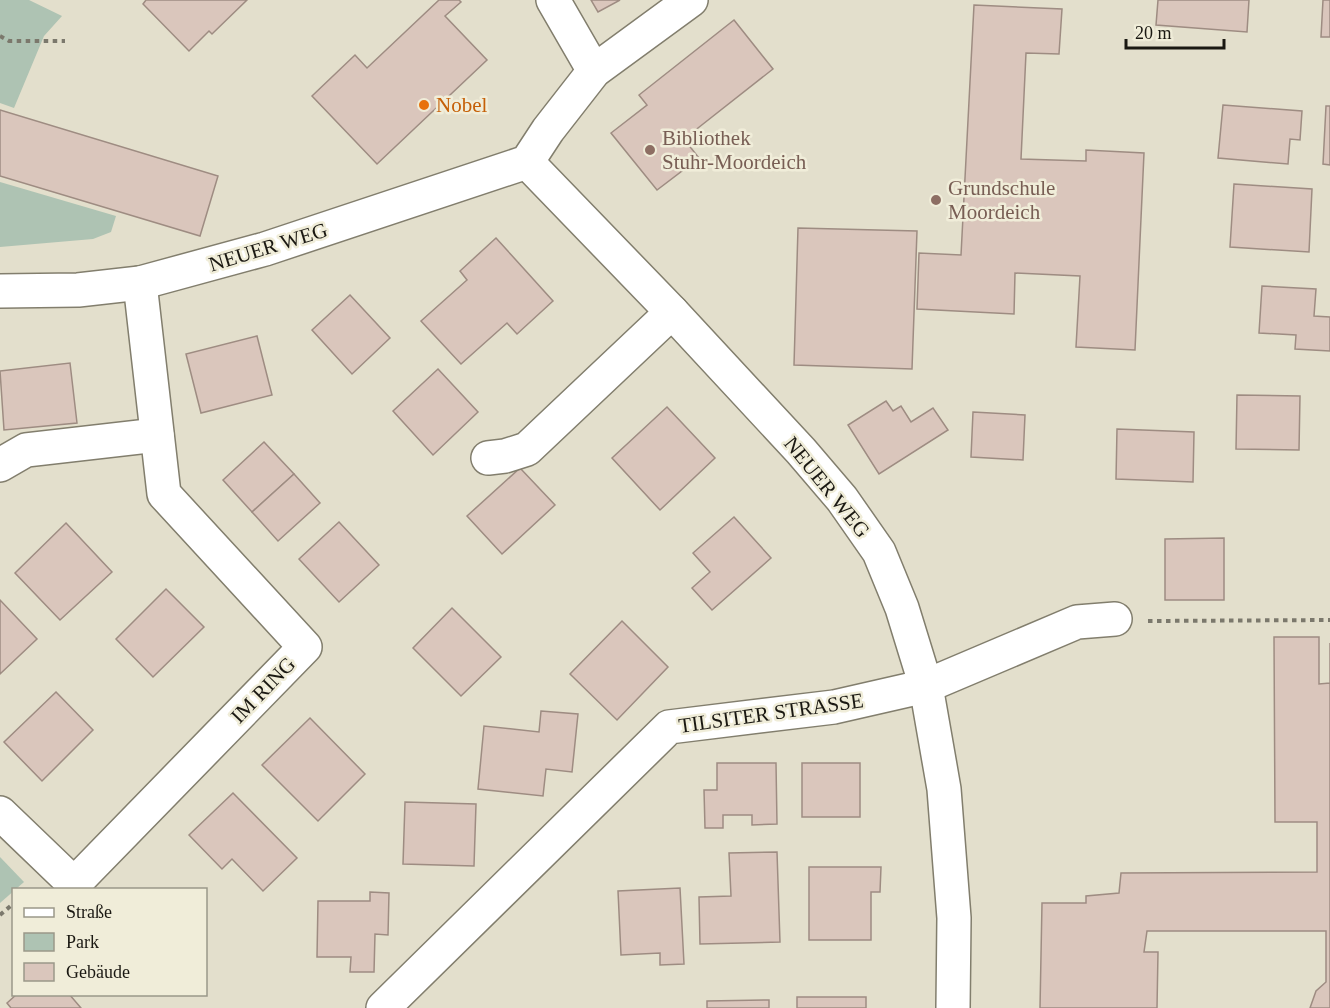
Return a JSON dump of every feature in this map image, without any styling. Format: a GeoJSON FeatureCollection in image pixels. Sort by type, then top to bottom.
{"type":"FeatureCollection","features":[{"type":"Feature","properties":{"kind":"street"},"geometry":{"type":"LineString","coordinates":[[554,0],[594,71]]}},
{"type":"Feature","properties":{"kind":"street"},"geometry":{"type":"LineString","coordinates":[[527,162],[548,130],[594,71],[691,0]]}},
{"type":"Feature","properties":{"kind":"street","name":"NEUER WEG"},"geometry":{"type":"LineString","coordinates":[[0,291],[78,290],[140,283],[265,249],[527,162],[672,312],[842,499],[879,552],[902,608],[926,686],[944,789],[954,918],[954,1008]]}},
{"type":"Feature","properties":{"kind":"street","name":"IM RING"},"geometry":{"type":"LineString","coordinates":[[0,813],[74,884],[305,646],[164,494],[140,283]]}},
{"type":"Feature","properties":{"kind":"street"},"geometry":{"type":"LineString","coordinates":[[488,458],[505,456],[527,449],[672,312]]}},
{"type":"Feature","properties":{"kind":"street"},"geometry":{"type":"LineString","coordinates":[[0,465],[26,450],[157,435]]}},
{"type":"Feature","properties":{"kind":"street","name":"TILSITER STRASSE"},"geometry":{"type":"LineString","coordinates":[[382,1008],[669,727],[834,707],[926,686],[1077,622],[1115,619]]}},
{"type":"Feature","properties":{"kind":"path"},"geometry":{"type":"LineString","coordinates":[[0,36],[9,41],[65,41]]}},
{"type":"Feature","properties":{"kind":"path"},"geometry":{"type":"LineString","coordinates":[[1115,619],[1161,622],[1330,620]]}},
{"type":"Feature","properties":{"kind":"path"},"geometry":{"type":"LineString","coordinates":[[0,915],[12,905]]}},
{"type":"Feature","properties":{"kind":"green space"},"geometry":{"type":"Polygon","coordinates":[[[0,0],[29,0],[62,16],[44,36],[14,108],[0,103],[0,0]]]}},
{"type":"Feature","properties":{"kind":"green space"},"geometry":{"type":"Polygon","coordinates":[[[0,182],[116,216],[111,232],[93,239],[0,247],[0,182]]]}},
{"type":"Feature","properties":{"kind":"green space"},"geometry":{"type":"Polygon","coordinates":[[[0,857],[24,882],[17,888],[12,888],[12,892],[0,903],[0,857]]]}},
{"type":"Feature","properties":{"kind":"building"},"geometry":{"type":"Polygon","coordinates":[[[146,0],[247,0],[212,34],[209,31],[189,51],[143,4],[146,0]]]}},
{"type":"Feature","properties":{"kind":"building"},"geometry":{"type":"Polygon","coordinates":[[[439,0],[459,0],[461,2],[445,16],[487,60],[377,164],[312,96],[355,55],[367,68],[439,0]]]}},
{"type":"Feature","properties":{"kind":"building"},"geometry":{"type":"Polygon","coordinates":[[[591,0],[620,0],[598,12],[591,0]]]}},
{"type":"Feature","properties":{"kind":"building"},"geometry":{"type":"Polygon","coordinates":[[[1158,0],[1249,0],[1247,32],[1156,25],[1158,0]]]}},
{"type":"Feature","properties":{"kind":"building"},"geometry":{"type":"Polygon","coordinates":[[[1323,0],[1330,0],[1330,37],[1321,37],[1323,0]]]}},
{"type":"Feature","properties":{"kind":"building"},"geometry":{"type":"Polygon","coordinates":[[[974,5],[1062,9],[1059,54],[1026,53],[1021,159],[1086,161],[1086,150],[1144,153],[1135,350],[1076,347],[1080,276],[1015,273],[1014,314],[917,309],[919,253],[961,255],[974,5]]]}},
{"type":"Feature","properties":{"kind":"building"},"geometry":{"type":"Polygon","coordinates":[[[734,20],[773,69],[684,139],[699,158],[657,190],[611,133],[647,105],[639,95],[734,20]]]}},
{"type":"Feature","properties":{"kind":"building"},"geometry":{"type":"Polygon","coordinates":[[[1223,105],[1302,111],[1300,140],[1290,139],[1288,164],[1218,158],[1223,105]]]}},
{"type":"Feature","properties":{"kind":"building"},"geometry":{"type":"Polygon","coordinates":[[[1326,106],[1330,106],[1330,165],[1323,164],[1326,106]]]}},
{"type":"Feature","properties":{"kind":"building"},"geometry":{"type":"Polygon","coordinates":[[[0,110],[218,176],[200,236],[0,176],[0,110]]]}},
{"type":"Feature","properties":{"kind":"building"},"geometry":{"type":"Polygon","coordinates":[[[1234,184],[1312,189],[1309,252],[1230,247],[1234,184]]]}},
{"type":"Feature","properties":{"kind":"building"},"geometry":{"type":"Polygon","coordinates":[[[798,228],[917,231],[912,369],[794,365],[798,228]]]}},
{"type":"Feature","properties":{"kind":"building"},"geometry":{"type":"Polygon","coordinates":[[[496,238],[553,301],[517,334],[507,323],[461,364],[421,321],[467,280],[460,271],[496,238]]]}},
{"type":"Feature","properties":{"kind":"building"},"geometry":{"type":"Polygon","coordinates":[[[1262,286],[1316,289],[1314,316],[1330,317],[1330,351],[1295,349],[1296,335],[1259,333],[1262,286]]]}},
{"type":"Feature","properties":{"kind":"building"},"geometry":{"type":"Polygon","coordinates":[[[350,295],[390,338],[352,374],[312,330],[350,295]]]}},
{"type":"Feature","properties":{"kind":"building"},"geometry":{"type":"Polygon","coordinates":[[[257,336],[272,395],[201,413],[186,354],[257,336]]]}},
{"type":"Feature","properties":{"kind":"building"},"geometry":{"type":"Polygon","coordinates":[[[70,363],[77,423],[4,430],[0,371],[70,363]]]}},
{"type":"Feature","properties":{"kind":"building"},"geometry":{"type":"Polygon","coordinates":[[[438,369],[478,412],[433,455],[393,411],[438,369]]]}},
{"type":"Feature","properties":{"kind":"building"},"geometry":{"type":"Polygon","coordinates":[[[1237,395],[1300,396],[1299,450],[1236,449],[1237,395]]]}},
{"type":"Feature","properties":{"kind":"building"},"geometry":{"type":"Polygon","coordinates":[[[886,401],[893,411],[901,406],[911,422],[933,408],[948,430],[879,474],[848,425],[886,401]]]}},
{"type":"Feature","properties":{"kind":"building"},"geometry":{"type":"Polygon","coordinates":[[[667,407],[715,458],[660,510],[612,458],[667,407]]]}},
{"type":"Feature","properties":{"kind":"building"},"geometry":{"type":"Polygon","coordinates":[[[973,412],[1025,415],[1023,460],[971,457],[973,412]]]}},
{"type":"Feature","properties":{"kind":"building"},"geometry":{"type":"Polygon","coordinates":[[[1117,429],[1194,432],[1193,482],[1116,479],[1117,429]]]}},
{"type":"Feature","properties":{"kind":"building"},"geometry":{"type":"Polygon","coordinates":[[[264,442],[294,474],[252,512],[223,480],[264,442]]]}},
{"type":"Feature","properties":{"kind":"building"},"geometry":{"type":"Polygon","coordinates":[[[520,468],[555,505],[502,554],[467,516],[520,468]]]}},
{"type":"Feature","properties":{"kind":"building"},"geometry":{"type":"Polygon","coordinates":[[[294,474],[320,503],[278,541],[252,512],[294,474]]]}},
{"type":"Feature","properties":{"kind":"building"},"geometry":{"type":"Polygon","coordinates":[[[734,517],[771,558],[712,610],[692,588],[710,572],[693,553],[734,517]]]}},
{"type":"Feature","properties":{"kind":"building"},"geometry":{"type":"Polygon","coordinates":[[[339,522],[379,565],[339,602],[299,559],[339,522]]]}},
{"type":"Feature","properties":{"kind":"building"},"geometry":{"type":"Polygon","coordinates":[[[66,523],[112,572],[60,620],[15,573],[66,523]]]}},
{"type":"Feature","properties":{"kind":"building"},"geometry":{"type":"Polygon","coordinates":[[[1224,538],[1224,600],[1165,600],[1165,539],[1224,538]]]}},
{"type":"Feature","properties":{"kind":"building"},"geometry":{"type":"Polygon","coordinates":[[[166,589],[204,627],[153,677],[116,639],[166,589]]]}},
{"type":"Feature","properties":{"kind":"building"},"geometry":{"type":"Polygon","coordinates":[[[0,600],[37,639],[0,674],[0,600]]]}},
{"type":"Feature","properties":{"kind":"building"},"geometry":{"type":"Polygon","coordinates":[[[452,608],[501,657],[461,696],[413,648],[452,608]]]}},
{"type":"Feature","properties":{"kind":"building"},"geometry":{"type":"Polygon","coordinates":[[[622,621],[668,667],[617,720],[570,674],[622,621]]]}},
{"type":"Feature","properties":{"kind":"building"},"geometry":{"type":"Polygon","coordinates":[[[1274,637],[1319,637],[1319,684],[1330,683],[1330,1008],[1310,1008],[1316,991],[1326,982],[1326,931],[1147,931],[1144,952],[1158,952],[1157,1008],[1040,1008],[1042,903],[1086,903],[1086,896],[1119,893],[1121,873],[1317,872],[1317,822],[1275,822],[1274,637]]]}},
{"type":"Feature","properties":{"kind":"building"},"geometry":{"type":"Polygon","coordinates":[[[56,692],[93,730],[42,781],[4,742],[56,692]]]}},
{"type":"Feature","properties":{"kind":"building"},"geometry":{"type":"Polygon","coordinates":[[[541,711],[578,714],[572,772],[546,769],[543,796],[478,789],[484,726],[539,732],[541,711]]]}},
{"type":"Feature","properties":{"kind":"building"},"geometry":{"type":"Polygon","coordinates":[[[310,718],[365,774],[318,821],[262,765],[310,718]]]}},
{"type":"Feature","properties":{"kind":"building"},"geometry":{"type":"Polygon","coordinates":[[[717,763],[776,763],[777,824],[752,825],[752,815],[723,815],[723,828],[705,828],[704,790],[717,790],[717,763]]]}},
{"type":"Feature","properties":{"kind":"building"},"geometry":{"type":"Polygon","coordinates":[[[802,763],[860,763],[860,817],[802,817],[802,763]]]}},
{"type":"Feature","properties":{"kind":"building"},"geometry":{"type":"Polygon","coordinates":[[[233,793],[297,858],[263,891],[232,859],[222,869],[189,835],[233,793]]]}},
{"type":"Feature","properties":{"kind":"building"},"geometry":{"type":"Polygon","coordinates":[[[405,802],[476,804],[474,866],[403,864],[405,802]]]}},
{"type":"Feature","properties":{"kind":"building"},"geometry":{"type":"Polygon","coordinates":[[[777,852],[780,942],[700,944],[699,897],[731,896],[729,853],[777,852]]]}},
{"type":"Feature","properties":{"kind":"building"},"geometry":{"type":"Polygon","coordinates":[[[809,867],[881,867],[880,892],[871,892],[871,940],[809,940],[809,867]]]}},
{"type":"Feature","properties":{"kind":"building"},"geometry":{"type":"Polygon","coordinates":[[[680,888],[684,964],[660,965],[660,953],[621,955],[618,891],[680,888]]]}},
{"type":"Feature","properties":{"kind":"building"},"geometry":{"type":"Polygon","coordinates":[[[370,892],[389,893],[388,935],[375,934],[374,972],[350,972],[351,957],[317,957],[318,901],[370,901],[370,892]]]}},
{"type":"Feature","properties":{"kind":"building"},"geometry":{"type":"Polygon","coordinates":[[[15,996],[71,996],[81,1008],[11,1008],[7,1003],[15,996]]]}},
{"type":"Feature","properties":{"kind":"building"},"geometry":{"type":"Polygon","coordinates":[[[797,997],[866,997],[866,1008],[797,1008],[797,997]]]}},
{"type":"Feature","properties":{"kind":"building"},"geometry":{"type":"Polygon","coordinates":[[[769,1000],[769,1008],[707,1008],[707,1001],[769,1000]]]}},
{"type":"Feature","properties":{"kind":"place","name":"Nobel"},"geometry":{"type":"Point","coordinates":[424,105]}},
{"type":"Feature","properties":{"kind":"place","name":"Bibliothek Stuhr-Moordeich"},"geometry":{"type":"Point","coordinates":[650,150]}},
{"type":"Feature","properties":{"kind":"place","name":"Grundschule Moordeich"},"geometry":{"type":"Point","coordinates":[936,200]}}]}
